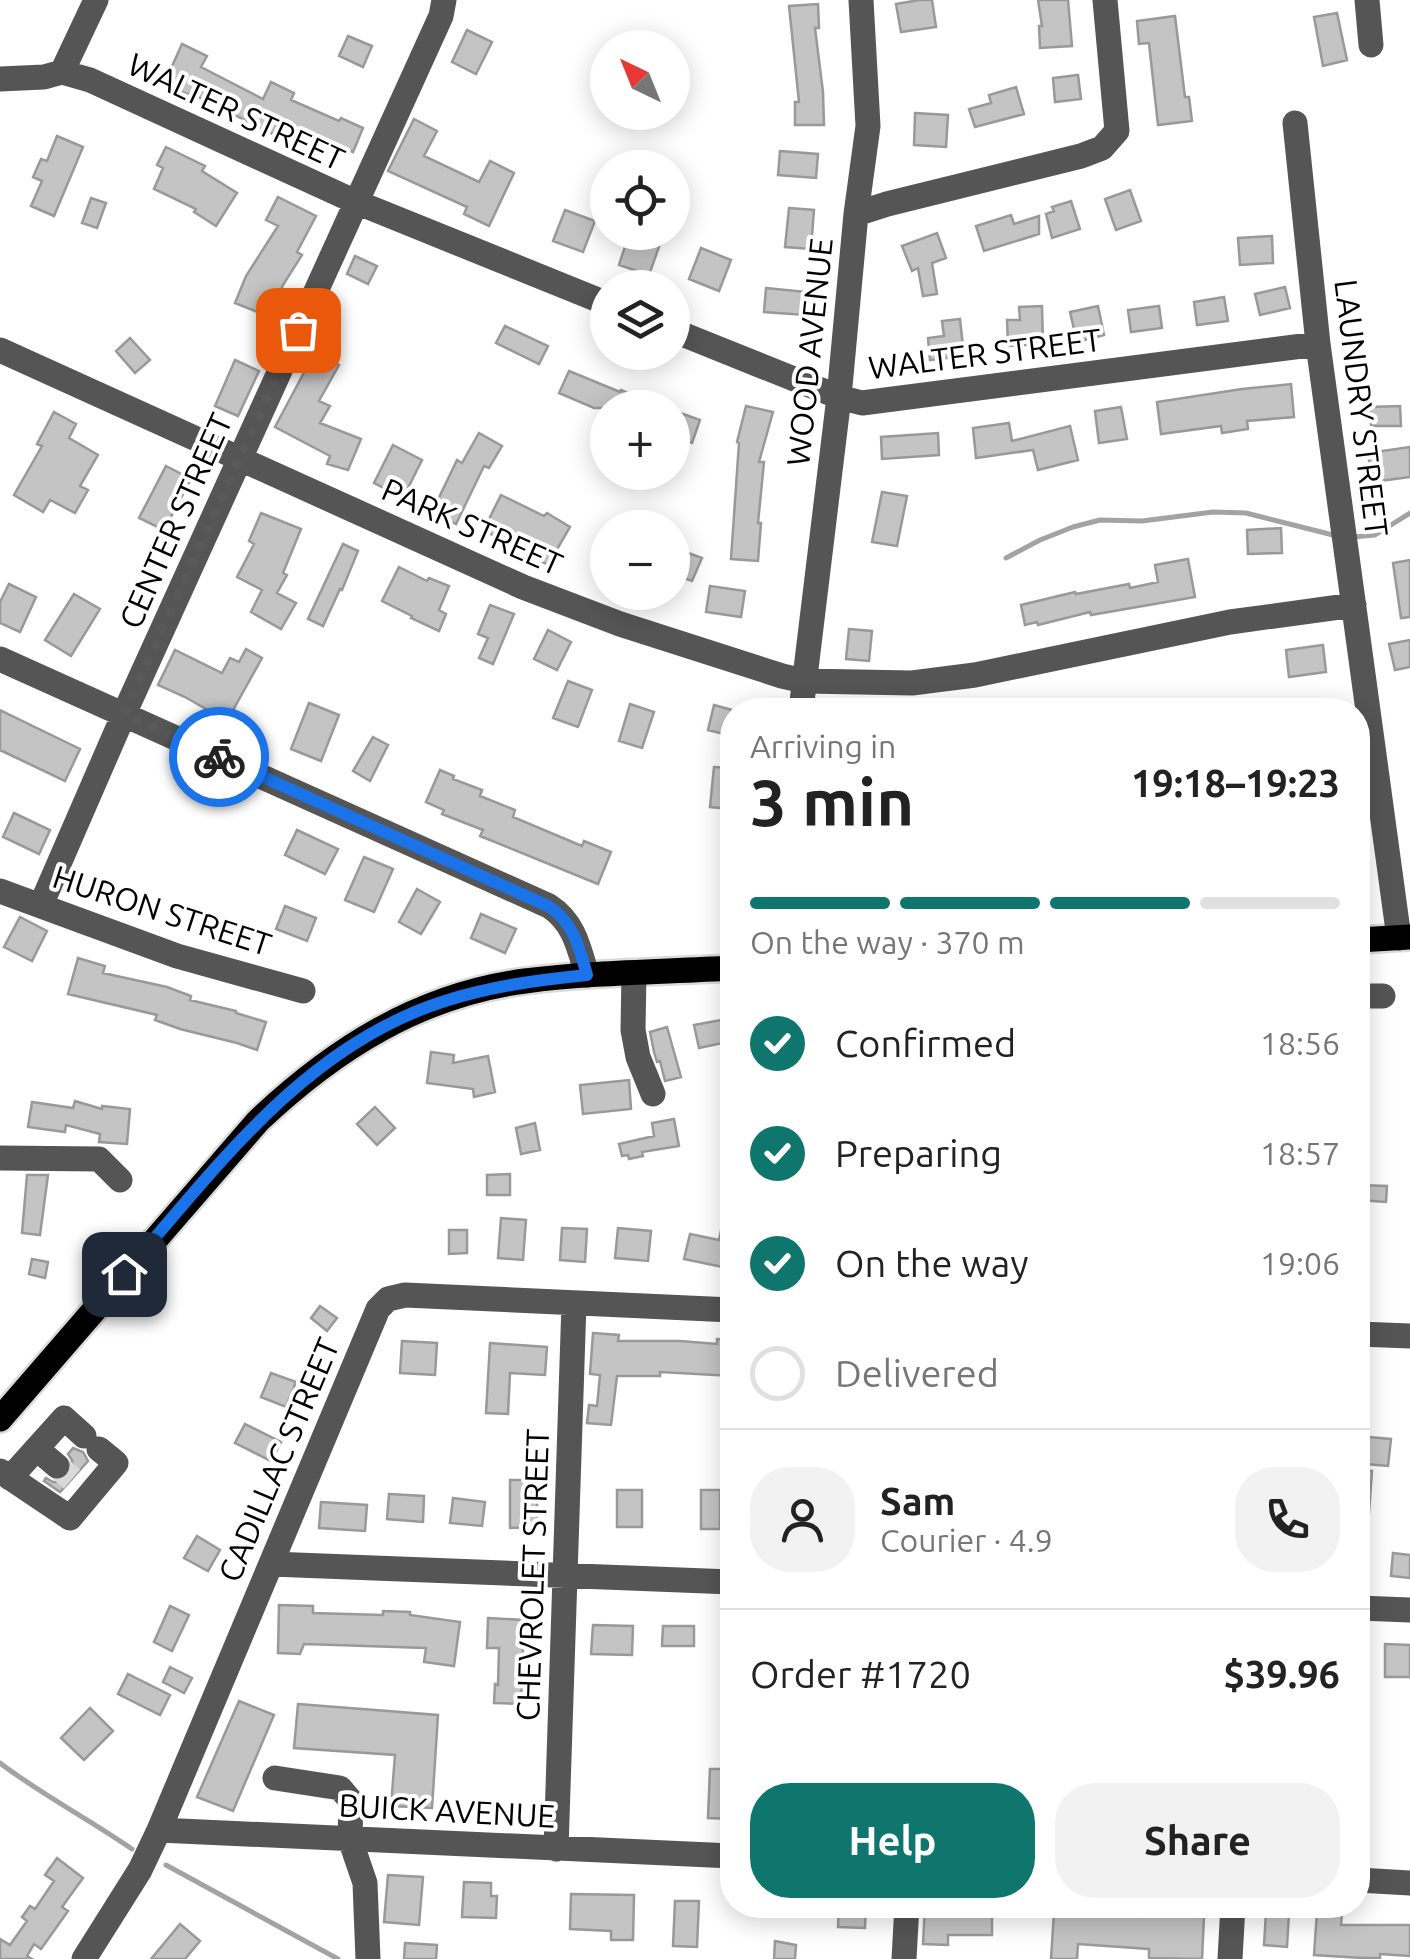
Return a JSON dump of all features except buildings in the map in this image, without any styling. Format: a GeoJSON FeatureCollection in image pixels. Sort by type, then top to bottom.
{"type":"FeatureCollection","features":[{"type":"Feature","properties":{"kind":"main road"},"geometry":{"type":"LineString","coordinates":[[1370,939],[1404,938]]}},
{"type":"Feature","properties":{"kind":"main road"},"geometry":{"type":"LineString","coordinates":[[0,1419],[258,1121],[330,1059],[385,1026],[442,1002],[522,982],[720,969]]}},
{"type":"Feature","properties":{"kind":"street"},"geometry":{"type":"LineString","coordinates":[[62,72],[96,0]]}},
{"type":"Feature","properties":{"kind":"street","name":"CENTER STREET"},"geometry":{"type":"LineString","coordinates":[[42,906],[124,714],[442,16],[444,0]]}},
{"type":"Feature","properties":{"kind":"street","name":"WOOD AVENUE"},"geometry":{"type":"LineString","coordinates":[[802,698],[868,126],[860,0]]}},
{"type":"Feature","properties":{"kind":"street"},"geometry":{"type":"LineString","coordinates":[[856,214],[1102,148],[1117,131],[1105,0]]}},
{"type":"Feature","properties":{"kind":"street"},"geometry":{"type":"LineString","coordinates":[[1367,0],[1371,45]]}},
{"type":"Feature","properties":{"kind":"street","name":"WALTER STREET"},"geometry":{"type":"LineString","coordinates":[[0,79],[62,72],[90,80],[356,202],[590,297]]}},
{"type":"Feature","properties":{"kind":"street","name":"LAUNDRY STREET"},"geometry":{"type":"LineString","coordinates":[[1296,123],[1318,344],[1354,605],[1361,698]]}},
{"type":"Feature","properties":{"kind":"street","name":"WALTER STREET"},"geometry":{"type":"LineString","coordinates":[[690,337],[839,398],[873,403],[1318,344]]}},
{"type":"Feature","properties":{"kind":"street","name":"PARK STREET"},"geometry":{"type":"LineString","coordinates":[[0,350],[523,587],[620,624],[804,681],[912,682],[976,675],[1230,622],[1354,605]]}},
{"type":"Feature","properties":{"kind":"street"},"geometry":{"type":"LineString","coordinates":[[0,659],[548,906],[560,913],[576,935],[587,975]]}},
{"type":"Feature","properties":{"kind":"street","name":"LAUNDRY STREET"},"geometry":{"type":"LineString","coordinates":[[1370,803],[1404,938]]}},
{"type":"Feature","properties":{"kind":"street","name":"HURON STREET"},"geometry":{"type":"LineString","coordinates":[[0,891],[177,956],[303,991]]}},
{"type":"Feature","properties":{"kind":"street"},"geometry":{"type":"LineString","coordinates":[[634,973],[633,1030],[638,1057],[654,1094]]}},
{"type":"Feature","properties":{"kind":"street"},"geometry":{"type":"LineString","coordinates":[[0,1158],[99,1159],[120,1180]]}},
{"type":"Feature","properties":{"kind":"street","name":"CADILLAC STREET"},"geometry":{"type":"LineString","coordinates":[[84,1959],[140,1870],[378,1309],[388,1298],[720,1310]]}},
{"type":"Feature","properties":{"kind":"street","name":"CHEVROLET STREET"},"geometry":{"type":"LineString","coordinates":[[556,1848],[574,1304]]}},
{"type":"Feature","properties":{"kind":"street"},"geometry":{"type":"LineString","coordinates":[[1370,1334],[1410,1336]]}},
{"type":"Feature","properties":{"kind":"street"},"geometry":{"type":"LineString","coordinates":[[91,1442],[73,1479],[70,1518],[5,1475],[36,1449],[91,1442]]}},
{"type":"Feature","properties":{"kind":"street"},"geometry":{"type":"LineString","coordinates":[[36,1449],[73,1479]]}},
{"type":"Feature","properties":{"kind":"street"},"geometry":{"type":"LineString","coordinates":[[271,1564],[720,1582]]}},
{"type":"Feature","properties":{"kind":"street"},"geometry":{"type":"LineString","coordinates":[[1370,1608],[1410,1610]]}},
{"type":"Feature","properties":{"kind":"street"},"geometry":{"type":"LineString","coordinates":[[275,1778],[340,1788],[348,1794],[350,1839],[364,1883],[368,1959]]}},
{"type":"Feature","properties":{"kind":"street","name":"BUICK AVENUE"},"geometry":{"type":"LineString","coordinates":[[158,1830],[720,1855]]}},
{"type":"Feature","properties":{"kind":"street"},"geometry":{"type":"LineString","coordinates":[[1370,1880],[1410,1882]]}},
{"type":"Feature","properties":{"kind":"street"},"geometry":{"type":"LineString","coordinates":[[904,1959],[906,1918]]}},
{"type":"Feature","properties":{"kind":"street"},"geometry":{"type":"LineString","coordinates":[[1230,1959],[1232,1918]]}},
{"type":"Feature","properties":{"kind":"waterway"},"geometry":{"type":"LineString","coordinates":[[1006,558],[1040,540],[1100,520],[1142,521],[1213,512],[1246,513],[1337,536]]}},
{"type":"Feature","properties":{"kind":"waterway"},"geometry":{"type":"LineString","coordinates":[[1353,537],[1375,535],[1410,513]]}},
{"type":"Feature","properties":{"kind":"waterway"},"geometry":{"type":"LineString","coordinates":[[0,1763],[132,1849]]}},
{"type":"Feature","properties":{"kind":"waterway"},"geometry":{"type":"LineString","coordinates":[[166,1865],[338,1959]]}},
{"type":"Feature","properties":{"kind":"tunnel"},"geometry":{"type":"LineString","coordinates":[[57,1466],[72,1479]]}},
{"type":"Feature","properties":{"kind":"way so far"},"geometry":{"type":"LineString","coordinates":[[219,757],[124,714],[298,330]]}},
{"type":"Feature","properties":{"kind":"route"},"geometry":{"type":"LineString","coordinates":[[124,1274],[258,1121],[330,1059],[385,1026],[442,1002],[522,982],[587,975],[576,935],[560,913],[219,757]]}}]}
